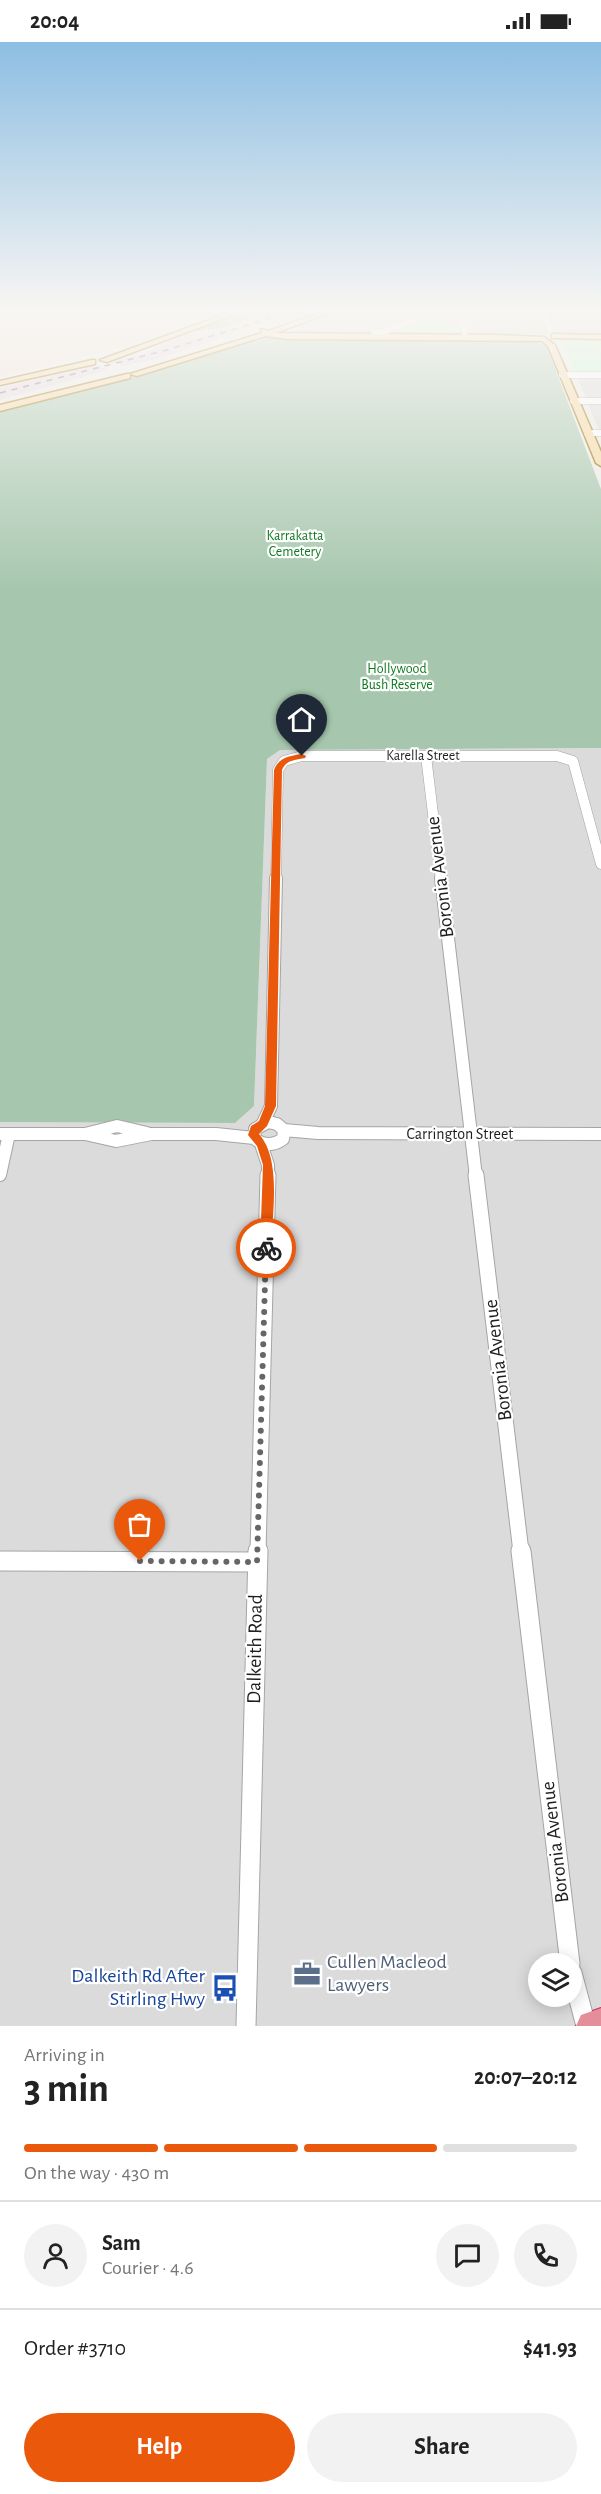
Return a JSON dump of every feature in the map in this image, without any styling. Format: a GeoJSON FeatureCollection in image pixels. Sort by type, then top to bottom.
{"type":"FeatureCollection","features":[{"type":"Feature","properties":{"kind":"highway"},"geometry":{"type":"LineString","coordinates":[[592,2026],[601,2024]]}},
{"type":"Feature","properties":{"kind":"main road"},"geometry":{"type":"LineString","coordinates":[[580,405],[597,440],[595,447],[601,463]]}},
{"type":"Feature","properties":{"kind":"street","name":"Karella Street"},"geometry":{"type":"LineString","coordinates":[[271,1106],[278,770],[280,764],[288,759],[302,756],[557,756],[573,761],[601,864]]}},
{"type":"Feature","properties":{"kind":"street","name":"Boronia Avenue"},"geometry":{"type":"LineString","coordinates":[[426,756],[569,1953]]}},
{"type":"Feature","properties":{"kind":"street"},"geometry":{"type":"LineString","coordinates":[[258,1134],[271,1106]]}},
{"type":"Feature","properties":{"kind":"street"},"geometry":{"type":"LineString","coordinates":[[271,1106],[282,1134]]}},
{"type":"Feature","properties":{"kind":"street"},"geometry":{"type":"LineString","coordinates":[[258,1134],[272,1122],[282,1134]]}},
{"type":"Feature","properties":{"kind":"street"},"geometry":{"type":"LineString","coordinates":[[0,1175],[5,1134],[85,1134],[116,1141],[151,1134],[258,1134],[271,1145],[282,1134]]}},
{"type":"Feature","properties":{"kind":"street","name":"Dalkeith Road"},"geometry":{"type":"LineString","coordinates":[[246,2026],[268,1165],[258,1134]]}},
{"type":"Feature","properties":{"kind":"street","name":"Carrington Street"},"geometry":{"type":"LineString","coordinates":[[282,1134],[601,1134]]}},
{"type":"Feature","properties":{"kind":"street","name":"Dalkeith Road"},"geometry":{"type":"LineString","coordinates":[[268,1165],[282,1134]]}},
{"type":"Feature","properties":{"kind":"street"},"geometry":{"type":"LineString","coordinates":[[0,1561],[257,1562]]}},
{"type":"Feature","properties":{"kind":"street"},"geometry":{"type":"LineString","coordinates":[[581,2007],[586,2026]]}},
{"type":"Feature","properties":{"kind":"shaded area"},"geometry":{"type":"Polygon","coordinates":[[[588,405],[601,405],[601,430],[588,405]]]}},
{"type":"Feature","properties":{"kind":"shaded area"},"geometry":{"type":"Polygon","coordinates":[[[601,748],[601,2026],[0,2026],[0,1122],[235,1123],[254,1106],[267,759],[280,750],[601,748]]]}},
{"type":"Feature","properties":{"kind":"green space","name":"Karrakatta Cemetery"},"geometry":{"type":"Polygon","coordinates":[[[25,405],[569,405],[601,489],[601,748],[280,750],[267,759],[254,1106],[235,1123],[0,1122],[0,411],[25,405]]]}},
{"type":"Feature","properties":{"kind":"way so far"},"geometry":{"type":"LineString","coordinates":[[140,1561],[257,1562],[266,1248]]}},
{"type":"Feature","properties":{"kind":"place","name":"Cullen Macleod Lawyers"},"geometry":{"type":"Point","coordinates":[307,1974]}},
{"type":"Feature","properties":{"kind":"place","name":"Dalkeith Rd After Stirling Hwy"},"geometry":{"type":"Point","coordinates":[225,1988]}},
{"type":"Feature","properties":{"kind":"route"},"geometry":{"type":"LineString","coordinates":[[266,1248],[268,1165],[261,1144],[253,1135],[255,1129],[263,1123],[271,1106],[278,770],[280,764],[288,759],[302,756]]}},
{"type":"Feature","properties":{"kind":"park label","name":"Hollywood Bush Reserve"},"geometry":{"type":"Point","coordinates":[397,678]}}]}
